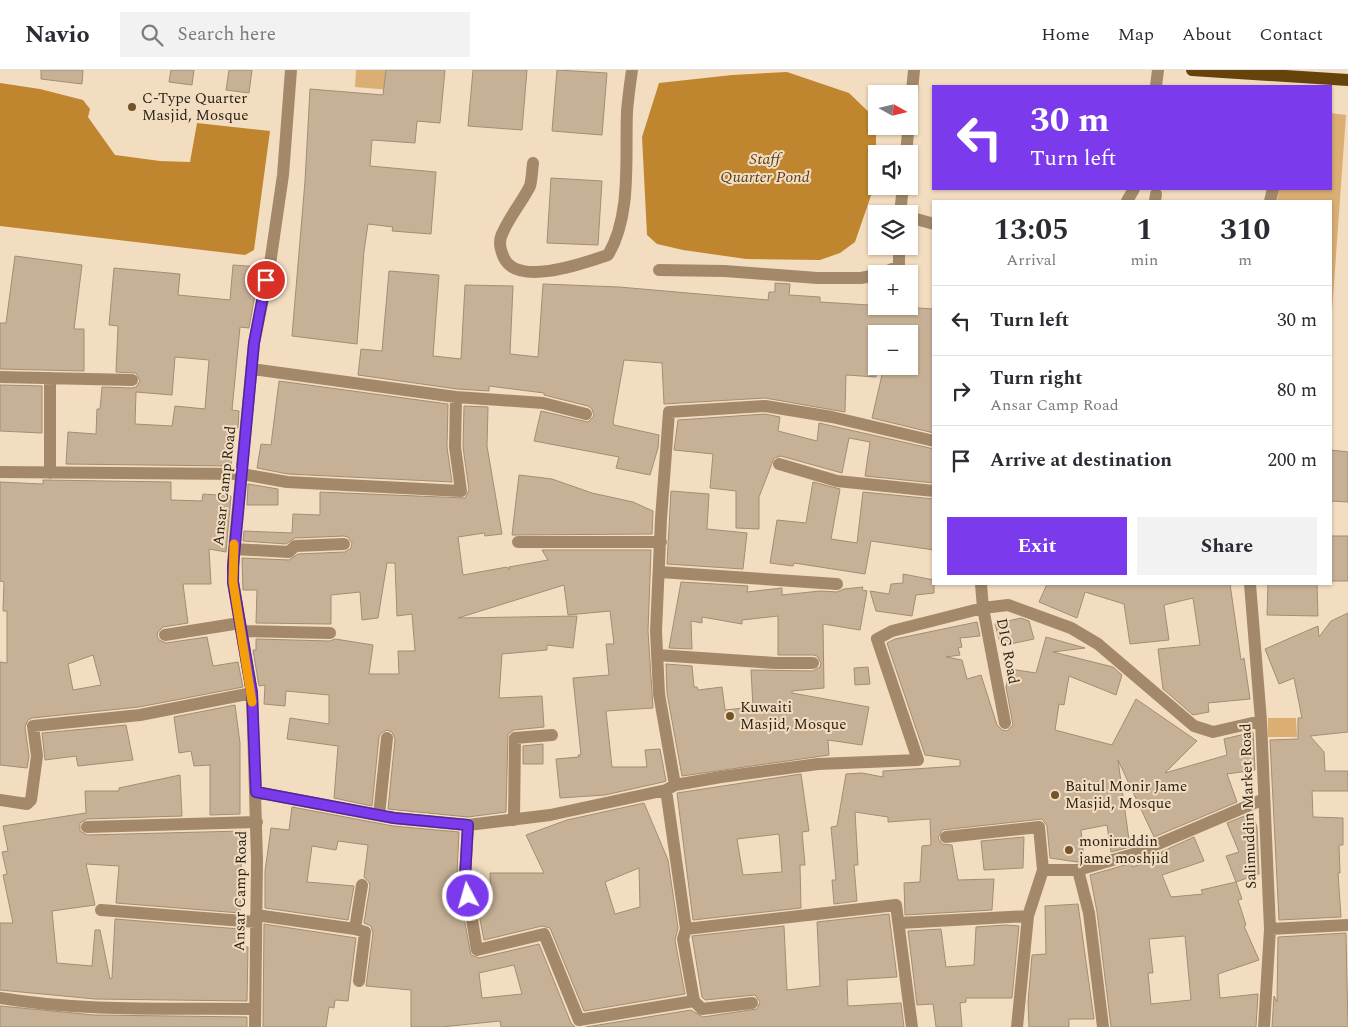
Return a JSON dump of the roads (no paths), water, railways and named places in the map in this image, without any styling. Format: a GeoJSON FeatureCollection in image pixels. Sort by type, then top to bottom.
{"type":"FeatureCollection","features":[{"type":"Feature","properties":{"kind":"main road"},"geometry":{"type":"LineString","coordinates":[[1192,70],[1300,82],[1348,80]]}},
{"type":"Feature","properties":{"kind":"street","name":"Ansar Camp Road"},"geometry":{"type":"LineString","coordinates":[[255,1027],[257,822],[252,693],[233,582],[234,549],[254,343],[270,264],[283,175],[291,70]]}},
{"type":"Feature","properties":{"kind":"street"},"geometry":{"type":"LineString","coordinates":[[533,163],[530,184],[502,233],[500,248],[506,263],[519,271],[534,272],[561,269],[608,256],[615,243],[622,210],[626,164],[627,110],[632,70]]}},
{"type":"Feature","properties":{"kind":"street"},"geometry":{"type":"LineString","coordinates":[[907,145],[914,70]]}},
{"type":"Feature","properties":{"kind":"street"},"geometry":{"type":"LineString","coordinates":[[1156,85],[1158,70]]}},
{"type":"Feature","properties":{"kind":"street"},"geometry":{"type":"LineString","coordinates":[[918,220],[932,223]]}},
{"type":"Feature","properties":{"kind":"street"},"geometry":{"type":"LineString","coordinates":[[659,270],[725,271],[817,278],[868,277]]}},
{"type":"Feature","properties":{"kind":"street"},"geometry":{"type":"LineString","coordinates":[[252,369],[456,397],[543,403],[586,414]]}},
{"type":"Feature","properties":{"kind":"street"},"geometry":{"type":"LineString","coordinates":[[0,377],[132,380]]}},
{"type":"Feature","properties":{"kind":"street"},"geometry":{"type":"LineString","coordinates":[[50,378],[50,473]]}},
{"type":"Feature","properties":{"kind":"street"},"geometry":{"type":"LineString","coordinates":[[0,472],[242,474],[296,482],[460,491],[455,447],[456,397]]}},
{"type":"Feature","properties":{"kind":"street"},"geometry":{"type":"LineString","coordinates":[[752,1003],[702,1010],[694,1001],[683,939],[686,930],[659,694],[656,631],[669,412],[765,406],[832,417],[932,441]]}},
{"type":"Feature","properties":{"kind":"street"},"geometry":{"type":"LineString","coordinates":[[779,464],[837,481],[932,491]]}},
{"type":"Feature","properties":{"kind":"street"},"geometry":{"type":"LineString","coordinates":[[518,542],[661,542]]}},
{"type":"Feature","properties":{"kind":"street"},"geometry":{"type":"LineString","coordinates":[[234,549],[289,552],[295,546],[344,544]]}},
{"type":"Feature","properties":{"kind":"street"},"geometry":{"type":"LineString","coordinates":[[660,572],[837,584]]}},
{"type":"Feature","properties":{"kind":"street","name":"DIG Road"},"geometry":{"type":"LineString","coordinates":[[981,585],[983,608],[1005,724]]}},
{"type":"Feature","properties":{"kind":"street","name":"Salimuddin Market Road"},"geometry":{"type":"LineString","coordinates":[[1250,585],[1261,721],[1270,929],[1264,1027]]}},
{"type":"Feature","properties":{"kind":"street"},"geometry":{"type":"LineString","coordinates":[[256,792],[379,815],[468,825],[550,816],[670,788],[818,764],[918,760],[878,639],[892,631],[983,608],[1008,605],[1071,628],[1098,644],[1194,726],[1213,732],[1261,721]]}},
{"type":"Feature","properties":{"kind":"street"},"geometry":{"type":"LineString","coordinates":[[165,635],[241,627],[330,633]]}},
{"type":"Feature","properties":{"kind":"street"},"geometry":{"type":"LineString","coordinates":[[657,655],[775,663],[813,663]]}},
{"type":"Feature","properties":{"kind":"street"},"geometry":{"type":"LineString","coordinates":[[0,800],[28,804],[31,800],[37,756],[33,726],[140,715],[252,693]]}},
{"type":"Feature","properties":{"kind":"street"},"geometry":{"type":"LineString","coordinates":[[514,820],[515,738],[552,736]]}},
{"type":"Feature","properties":{"kind":"street"},"geometry":{"type":"LineString","coordinates":[[379,815],[386,738]]}},
{"type":"Feature","properties":{"kind":"street"},"geometry":{"type":"LineString","coordinates":[[1043,870],[1078,870],[1137,853],[1264,800]]}},
{"type":"Feature","properties":{"kind":"street"},"geometry":{"type":"LineString","coordinates":[[87,827],[257,822]]}},
{"type":"Feature","properties":{"kind":"street"},"geometry":{"type":"LineString","coordinates":[[468,825],[465,877],[477,950],[544,934],[579,1020],[694,1001]]}},
{"type":"Feature","properties":{"kind":"street"},"geometry":{"type":"LineString","coordinates":[[946,838],[1039,827],[1043,870],[1028,916],[1017,1027]]}},
{"type":"Feature","properties":{"kind":"street"},"geometry":{"type":"LineString","coordinates":[[1078,870],[1089,913],[1103,1027]]}},
{"type":"Feature","properties":{"kind":"street"},"geometry":{"type":"LineString","coordinates":[[355,929],[362,885]]}},
{"type":"Feature","properties":{"kind":"street"},"geometry":{"type":"LineString","coordinates":[[686,930],[896,905],[912,1027]]}},
{"type":"Feature","properties":{"kind":"street"},"geometry":{"type":"LineString","coordinates":[[101,910],[256,918],[355,929],[365,932],[359,981]]}},
{"type":"Feature","properties":{"kind":"street"},"geometry":{"type":"LineString","coordinates":[[899,923],[1028,916]]}},
{"type":"Feature","properties":{"kind":"street"},"geometry":{"type":"LineString","coordinates":[[1270,929],[1348,925]]}},
{"type":"Feature","properties":{"kind":"street"},"geometry":{"type":"LineString","coordinates":[[0,998],[54,1004],[118,1007],[254,1009]]}},
{"type":"Feature","properties":{"kind":"water","name":"Staff Quarter Pond"},"geometry":{"type":"Polygon","coordinates":[[[787,72],[849,93],[868,111],[868,135],[876,135],[876,145],[868,145],[868,195],[871,195],[855,242],[840,253],[820,260],[746,259],[683,250],[657,244],[647,235],[642,137],[659,83],[732,75],[787,72]]]}},
{"type":"Feature","properties":{"kind":"water"},"geometry":{"type":"Polygon","coordinates":[[[0,83],[40,89],[83,100],[90,109],[88,117],[115,155],[160,161],[190,162],[197,123],[270,131],[254,250],[245,255],[0,226],[0,83]]]}},
{"type":"Feature","properties":{"kind":"place","name":"C-Type Quarter Masjid, Mosque"},"geometry":{"type":"Point","coordinates":[132,107]}},
{"type":"Feature","properties":{"kind":"place","name":"Kuwaiti Masjid, Mosque"},"geometry":{"type":"Point","coordinates":[730,716]}},
{"type":"Feature","properties":{"kind":"place","name":"Baitul Monir Jame Masjid, Mosque"},"geometry":{"type":"Point","coordinates":[1055,795]}},
{"type":"Feature","properties":{"kind":"place","name":"moniruddin jame moshjid"},"geometry":{"type":"Point","coordinates":[1069,850]}}]}
